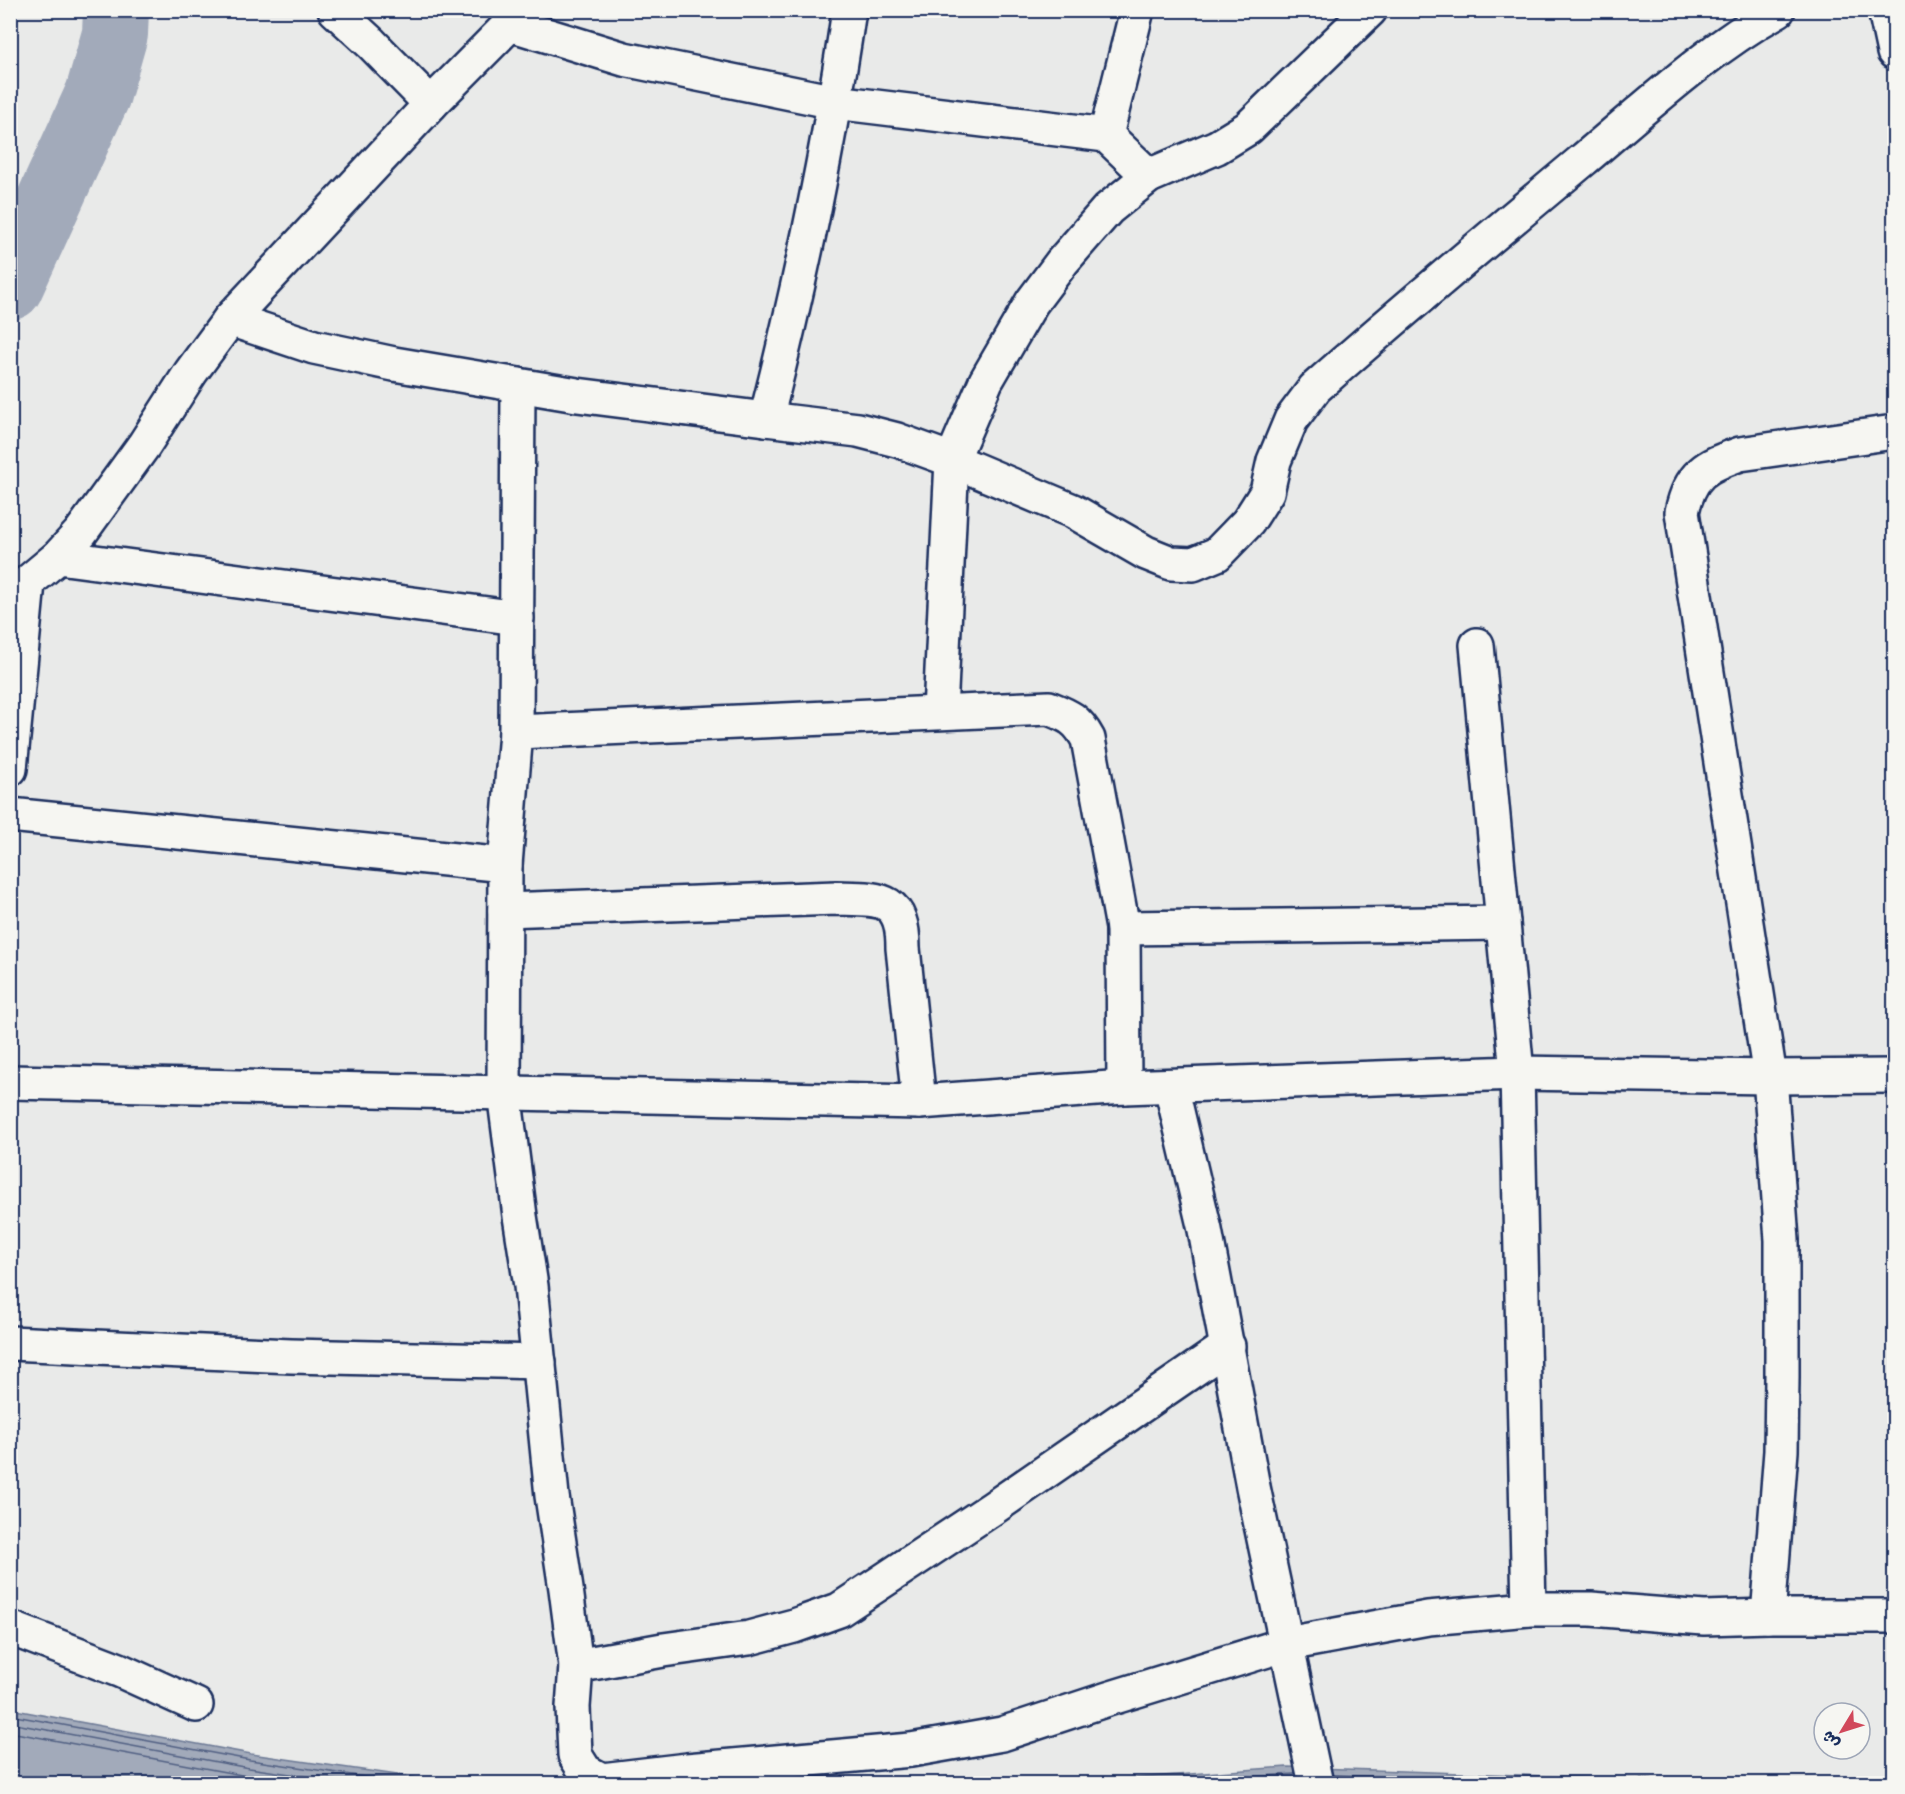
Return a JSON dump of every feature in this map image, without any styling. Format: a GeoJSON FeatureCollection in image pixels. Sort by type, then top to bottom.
{"type":"FeatureCollection","features":[{"type":"Feature","properties":{"kind":"street"},"geometry":{"type":"LineString","coordinates":[[335,10],[431,104]]}},
{"type":"Feature","properties":{"kind":"street"},"geometry":{"type":"LineString","coordinates":[[766,419],[788,330],[835,102],[849,10]]}},
{"type":"Feature","properties":{"kind":"street"},"geometry":{"type":"LineString","coordinates":[[1106,135],[1137,10]]}},
{"type":"Feature","properties":{"kind":"street"},"geometry":{"type":"LineString","coordinates":[[940,712],[952,460],[986,381],[1032,302],[1062,262],[1108,209],[1149,176],[1217,147],[1248,128],[1370,10]]}},
{"type":"Feature","properties":{"kind":"street"},"geometry":{"type":"LineString","coordinates":[[230,319],[314,347],[394,364],[588,396],[858,430],[897,440],[952,460],[1073,511],[1146,553],[1171,563],[1193,564],[1217,554],[1248,522],[1267,492],[1274,461],[1291,420],[1315,388],[1666,90],[1747,28],[1778,10]]}},
{"type":"Feature","properties":{"kind":"street"},"geometry":{"type":"LineString","coordinates":[[1885,10],[1894,52]]}},
{"type":"Feature","properties":{"kind":"street"},"geometry":{"type":"LineString","coordinates":[[10,769],[19,590],[58,557],[81,532],[230,319],[515,17],[624,59],[835,102],[1106,135],[1149,176]]}},
{"type":"Feature","properties":{"kind":"street"},"geometry":{"type":"LineString","coordinates":[[518,385],[516,732],[505,865],[504,1092],[531,1286],[552,1496],[576,1665],[573,1707],[575,1755],[585,1772],[602,1780],[911,1749],[1002,1734],[1287,1644],[1428,1618],[1529,1609],[1591,1609],[1704,1618],[1894,1616]]}},
{"type":"Feature","properties":{"kind":"street"},"geometry":{"type":"LineString","coordinates":[[1768,1616],[1780,1451],[1782,1377],[1782,1240],[1770,1077],[1682,512],[1686,493],[1697,476],[1717,462],[1740,454],[1894,432]]}},
{"type":"Feature","properties":{"kind":"street"},"geometry":{"type":"LineString","coordinates":[[58,557],[517,618]]}},
{"type":"Feature","properties":{"kind":"street"},"geometry":{"type":"LineString","coordinates":[[1477,645],[1516,1073],[1529,1609]]}},
{"type":"Feature","properties":{"kind":"street"},"geometry":{"type":"LineString","coordinates":[[516,732],[1049,708],[1063,714],[1079,724],[1088,739],[1123,928],[1124,1087]]}},
{"type":"Feature","properties":{"kind":"street"},"geometry":{"type":"LineString","coordinates":[[10,815],[505,865]]}},
{"type":"Feature","properties":{"kind":"street"},"geometry":{"type":"LineString","coordinates":[[505,910],[836,898],[868,899],[887,903],[895,910],[903,930],[919,1101]]}},
{"type":"Feature","properties":{"kind":"street"},"geometry":{"type":"LineString","coordinates":[[1123,928],[1503,923]]}},
{"type":"Feature","properties":{"kind":"street"},"geometry":{"type":"LineString","coordinates":[[10,1082],[919,1101],[1124,1087],[1516,1073],[1770,1077],[1894,1076]]}},
{"type":"Feature","properties":{"kind":"street"},"geometry":{"type":"LineString","coordinates":[[1171,1086],[1205,1230],[1252,1487],[1316,1784]]}},
{"type":"Feature","properties":{"kind":"street"},"geometry":{"type":"LineString","coordinates":[[10,1343],[302,1357],[539,1362]]}},
{"type":"Feature","properties":{"kind":"street"},"geometry":{"type":"LineString","coordinates":[[576,1665],[749,1638],[794,1626],[839,1610],[1003,1502],[1228,1346]]}},
{"type":"Feature","properties":{"kind":"street"},"geometry":{"type":"LineString","coordinates":[[10,1628],[118,1670],[196,1705]]}},
{"type":"Feature","properties":{"kind":"water"},"geometry":{"type":"Polygon","coordinates":[[[10,1709],[251,1754],[453,1783],[11,1783],[10,1709]]]}},
{"type":"Feature","properties":{"kind":"water"},"geometry":{"type":"Polygon","coordinates":[[[1287,1767],[1747,1783],[1053,1784],[1287,1767]]]}},
{"type":"Feature","properties":{"kind":"waterway"},"geometry":{"type":"LineString","coordinates":[[10,287],[98,94],[115,34],[116,10]]}}]}
